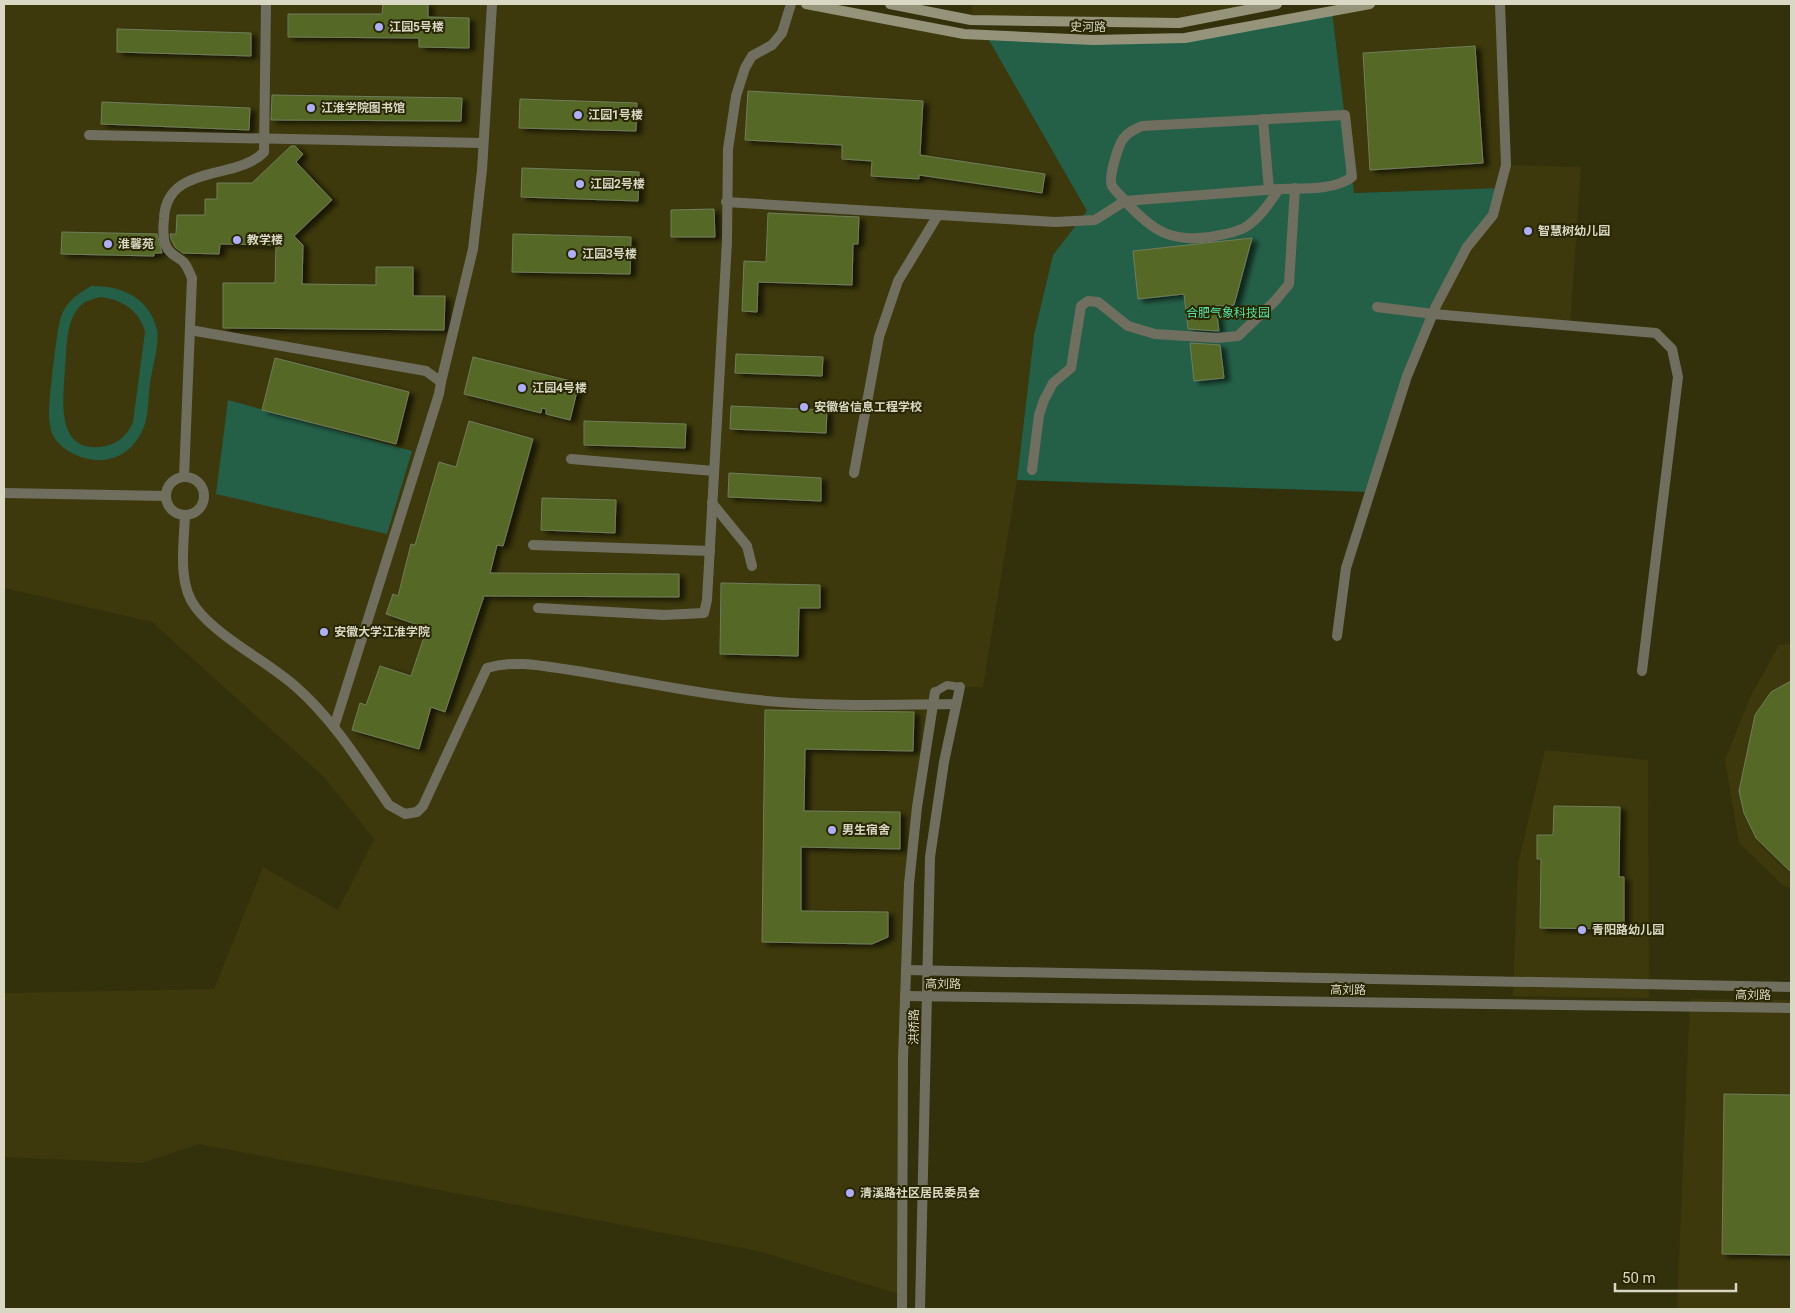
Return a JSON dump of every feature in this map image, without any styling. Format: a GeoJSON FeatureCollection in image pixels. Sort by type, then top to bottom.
{"type":"FeatureCollection","features":[{"type":"Feature","properties":{"kind":"main road","name":"史河路"},"geometry":{"type":"LineString","coordinates":[[806,4],[964,34],[1093,40],[1185,38],[1370,4]]}},
{"type":"Feature","properties":{"kind":"main road","name":"史河路"},"geometry":{"type":"LineString","coordinates":[[890,4],[971,20],[1179,23],[1277,4]]}},
{"type":"Feature","properties":{"kind":"street"},"geometry":{"type":"LineString","coordinates":[[184,477],[192,278],[186,264],[172,254],[165,246],[164,207],[177,188],[209,173],[256,160],[264,152],[266,4]]}},
{"type":"Feature","properties":{"kind":"street"},"geometry":{"type":"LineString","coordinates":[[334,726],[439,394],[473,250],[483,143],[492,4]]}},
{"type":"Feature","properties":{"kind":"street"},"geometry":{"type":"LineString","coordinates":[[538,608],[664,615],[704,613],[707,600],[727,241],[728,149],[736,96],[742,77],[752,56],[772,45],[782,33],[790,4]]}},
{"type":"Feature","properties":{"kind":"street"},"geometry":{"type":"LineString","coordinates":[[1337,636],[1346,568],[1407,376],[1433,314],[1467,247],[1493,215],[1506,165],[1500,4]]}},
{"type":"Feature","properties":{"kind":"street"},"geometry":{"type":"LineString","coordinates":[[726,202],[1055,222],[1095,220],[1125,201],[1274,190],[1343,184],[1352,178],[1345,115],[1263,119],[1142,126],[1132,130],[1122,140],[1111,176],[1112,185],[1125,201],[1157,231],[1176,238],[1198,238],[1243,229],[1261,214],[1274,190],[1263,119]]}},
{"type":"Feature","properties":{"kind":"street"},"geometry":{"type":"LineString","coordinates":[[89,135],[483,143]]}},
{"type":"Feature","properties":{"kind":"street"},"geometry":{"type":"LineString","coordinates":[[1032,470],[1039,415],[1053,383],[1071,368],[1081,306],[1088,301],[1098,302],[1128,326],[1155,334],[1217,338],[1238,336],[1275,301],[1289,284],[1295,188]]}},
{"type":"Feature","properties":{"kind":"street"},"geometry":{"type":"LineString","coordinates":[[854,473],[878,337],[898,281],[938,215]]}},
{"type":"Feature","properties":{"kind":"street"},"geometry":{"type":"LineString","coordinates":[[1377,307],[1433,314],[1656,333],[1672,349],[1678,378],[1642,671]]}},
{"type":"Feature","properties":{"kind":"street"},"geometry":{"type":"LineString","coordinates":[[190,330],[426,371],[441,382]]}},
{"type":"Feature","properties":{"kind":"street"},"geometry":{"type":"LineString","coordinates":[[571,459],[714,470]]}},
{"type":"Feature","properties":{"kind":"street"},"geometry":{"type":"LineString","coordinates":[[184,477],[190,478],[201,485],[204,497],[200,509],[195,513],[185,515],[171,510],[166,496],[172,481],[184,477]]}},
{"type":"Feature","properties":{"kind":"street"},"geometry":{"type":"LineString","coordinates":[[4,493],[166,496]]}},
{"type":"Feature","properties":{"kind":"street"},"geometry":{"type":"LineString","coordinates":[[712,503],[746,546],[752,566]]}},
{"type":"Feature","properties":{"kind":"street"},"geometry":{"type":"LineString","coordinates":[[185,515],[187,589],[196,608],[224,634],[293,684],[316,705],[334,726],[389,805],[405,814],[417,812],[423,806],[487,668],[501,664],[535,665],[746,699],[790,704],[956,704]]}},
{"type":"Feature","properties":{"kind":"street"},"geometry":{"type":"LineString","coordinates":[[533,544],[710,551]]}},
{"type":"Feature","properties":{"kind":"street","name":"洪桥路"},"geometry":{"type":"LineString","coordinates":[[920,1309],[930,857],[944,762],[960,687]]}},
{"type":"Feature","properties":{"kind":"street","name":"洪桥路"},"geometry":{"type":"LineString","coordinates":[[902,1309],[908,884],[916,807],[935,692]]}},
{"type":"Feature","properties":{"kind":"street","name":"高刘路"},"geometry":{"type":"LineString","coordinates":[[906,970],[1791,987]]}},
{"type":"Feature","properties":{"kind":"street","name":"高刘路"},"geometry":{"type":"LineString","coordinates":[[905,996],[1791,1008]]}},
{"type":"Feature","properties":{"kind":"lane"},"geometry":{"type":"LineString","coordinates":[[935,692],[947,685],[960,687]]}},
{"type":"Feature","properties":{"kind":"shaded area","name":"安徽大学江淮学院"},"geometry":{"type":"Polygon","coordinates":[[[4,4],[806,4],[986,35],[1087,211],[1053,255],[1034,335],[1017,480],[983,687],[960,687],[935,693],[909,885],[902,1295],[758,1251],[199,1144],[142,1163],[4,1157],[4,993],[214,989],[263,867],[338,910],[374,839],[324,777],[152,622],[4,588],[4,4]]]}},
{"type":"Feature","properties":{"kind":"shaded area"},"geometry":{"type":"Polygon","coordinates":[[[972,4],[1277,4],[1179,23],[971,20],[972,4]]]}},
{"type":"Feature","properties":{"kind":"shaded area"},"geometry":{"type":"Polygon","coordinates":[[[1370,4],[1500,4],[1506,165],[1581,167],[1570,326],[1433,314],[1500,188],[1354,193],[1332,11],[1370,4]]]}},
{"type":"Feature","properties":{"kind":"shaded area"},"geometry":{"type":"Polygon","coordinates":[[[1791,644],[1791,888],[1784,886],[1739,843],[1725,760],[1750,697],[1779,645],[1791,644]]]}},
{"type":"Feature","properties":{"kind":"shaded area","name":"青阳路幼儿园"},"geometry":{"type":"Polygon","coordinates":[[[1545,750],[1648,760],[1649,998],[1513,996],[1518,864],[1545,750]]]}},
{"type":"Feature","properties":{"kind":"shaded area"},"geometry":{"type":"Polygon","coordinates":[[[1690,999],[1791,1000],[1791,1309],[1677,1309],[1690,999]]]}},
{"type":"Feature","properties":{"kind":"green space","name":"合肥气象科技园"},"geometry":{"type":"Polygon","coordinates":[[[1332,11],[1354,193],[1500,188],[1493,215],[1467,247],[1436,306],[1370,492],[1017,480],[1034,335],[1053,255],[1087,211],[986,35],[1185,38],[1332,11]]]}},
{"type":"Feature","properties":{"kind":"green space"},"geometry":{"type":"Polygon","coordinates":[[[91,286],[113,288],[133,296],[148,309],[158,335],[147,414],[142,431],[129,449],[121,455],[102,460],[91,460],[70,452],[53,436],[49,419],[52,379],[62,314],[74,297],[91,286]],[[100,297],[82,304],[75,312],[68,336],[63,396],[66,423],[70,434],[78,443],[90,447],[106,446],[115,443],[126,434],[133,422],[145,332],[139,318],[129,307],[108,298],[100,297]]]}},
{"type":"Feature","properties":{"kind":"green space"},"geometry":{"type":"Polygon","coordinates":[[[228,400],[412,451],[387,534],[216,494],[228,400]]]}},
{"type":"Feature","properties":{"kind":"building","name":"江园5号楼"},"geometry":{"type":"Polygon","coordinates":[[[383,4],[428,4],[428,17],[469,18],[469,48],[419,47],[419,38],[288,37],[288,14],[382,14],[383,4]]]}},
{"type":"Feature","properties":{"kind":"building"},"geometry":{"type":"Polygon","coordinates":[[[117,29],[251,33],[251,56],[117,52],[117,29]]]}},
{"type":"Feature","properties":{"kind":"building"},"geometry":{"type":"Polygon","coordinates":[[[1475,46],[1483,163],[1370,170],[1363,53],[1475,46]]]}},
{"type":"Feature","properties":{"kind":"building"},"geometry":{"type":"Polygon","coordinates":[[[748,91],[923,101],[920,155],[1045,174],[1042,193],[919,175],[919,179],[871,176],[872,161],[842,159],[842,145],[745,140],[748,91]]]}},
{"type":"Feature","properties":{"kind":"building"},"geometry":{"type":"Polygon","coordinates":[[[272,95],[462,98],[461,121],[271,120],[272,95]]]}},
{"type":"Feature","properties":{"kind":"building","name":"江园1号楼"},"geometry":{"type":"Polygon","coordinates":[[[520,99],[637,103],[636,131],[519,128],[520,99]]]}},
{"type":"Feature","properties":{"kind":"building"},"geometry":{"type":"Polygon","coordinates":[[[102,102],[250,108],[249,130],[101,124],[102,102]]]}},
{"type":"Feature","properties":{"kind":"building","name":"教学楼"},"geometry":{"type":"Polygon","coordinates":[[[291,146],[295,146],[303,154],[296,162],[332,200],[294,236],[303,245],[302,284],[376,285],[376,267],[413,267],[413,296],[445,296],[444,330],[223,328],[223,283],[275,283],[276,245],[220,244],[219,254],[183,253],[175,247],[170,234],[176,234],[177,215],[205,215],[205,199],[217,199],[217,183],[252,183],[291,146]]]}},
{"type":"Feature","properties":{"kind":"building","name":"江园2号楼"},"geometry":{"type":"Polygon","coordinates":[[[522,168],[639,172],[638,201],[521,197],[522,168]]]}},
{"type":"Feature","properties":{"kind":"building"},"geometry":{"type":"Polygon","coordinates":[[[714,209],[715,237],[671,237],[671,210],[714,209]]]}},
{"type":"Feature","properties":{"kind":"building"},"geometry":{"type":"Polygon","coordinates":[[[768,213],[859,217],[858,244],[853,244],[852,285],[758,282],[757,312],[742,311],[744,261],[766,262],[768,213]]]}},
{"type":"Feature","properties":{"kind":"building","name":"淮馨苑"},"geometry":{"type":"Polygon","coordinates":[[[62,232],[157,234],[162,253],[154,253],[154,256],[61,254],[62,232]]]}},
{"type":"Feature","properties":{"kind":"building","name":"江园3号楼"},"geometry":{"type":"Polygon","coordinates":[[[513,234],[631,237],[630,274],[512,272],[513,234]]]}},
{"type":"Feature","properties":{"kind":"building"},"geometry":{"type":"Polygon","coordinates":[[[1252,238],[1234,305],[1216,306],[1219,331],[1188,329],[1184,294],[1138,299],[1133,251],[1252,238]]]}},
{"type":"Feature","properties":{"kind":"building"},"geometry":{"type":"Polygon","coordinates":[[[1190,343],[1220,345],[1224,378],[1194,381],[1190,343]]]}},
{"type":"Feature","properties":{"kind":"building"},"geometry":{"type":"Polygon","coordinates":[[[736,354],[823,357],[822,376],[735,373],[736,354]]]}},
{"type":"Feature","properties":{"kind":"building","name":"江园4号楼"},"geometry":{"type":"Polygon","coordinates":[[[473,357],[579,383],[570,420],[546,414],[546,409],[542,408],[541,413],[464,394],[473,357]]]}},
{"type":"Feature","properties":{"kind":"building"},"geometry":{"type":"Polygon","coordinates":[[[275,358],[409,392],[396,444],[262,410],[275,358]]]}},
{"type":"Feature","properties":{"kind":"building"},"geometry":{"type":"Polygon","coordinates":[[[731,406],[827,410],[826,433],[730,429],[731,406]]]}},
{"type":"Feature","properties":{"kind":"building"},"geometry":{"type":"Polygon","coordinates":[[[469,421],[533,439],[503,546],[497,545],[490,573],[679,574],[679,597],[484,596],[445,712],[431,707],[419,749],[352,730],[360,703],[366,705],[380,666],[411,676],[427,628],[386,614],[393,594],[398,596],[411,544],[415,545],[439,462],[456,467],[469,421]]]}},
{"type":"Feature","properties":{"kind":"building"},"geometry":{"type":"Polygon","coordinates":[[[584,421],[686,424],[685,448],[584,445],[584,421]]]}},
{"type":"Feature","properties":{"kind":"building"},"geometry":{"type":"Polygon","coordinates":[[[729,473],[821,478],[821,501],[728,497],[729,473]]]}},
{"type":"Feature","properties":{"kind":"building"},"geometry":{"type":"Polygon","coordinates":[[[542,498],[616,500],[615,533],[541,530],[542,498]]]}},
{"type":"Feature","properties":{"kind":"building"},"geometry":{"type":"Polygon","coordinates":[[[721,583],[820,585],[820,608],[799,608],[798,656],[720,654],[721,583]]]}},
{"type":"Feature","properties":{"kind":"building"},"geometry":{"type":"Polygon","coordinates":[[[1791,681],[1791,872],[1756,838],[1744,813],[1739,791],[1755,715],[1771,692],[1791,681]]]}},
{"type":"Feature","properties":{"kind":"building","name":"男生宿舍"},"geometry":{"type":"Polygon","coordinates":[[[765,710],[914,712],[913,751],[805,749],[804,811],[900,812],[900,849],[801,847],[801,911],[888,912],[888,937],[872,944],[762,942],[765,710]]]}},
{"type":"Feature","properties":{"kind":"building"},"geometry":{"type":"Polygon","coordinates":[[[1554,806],[1620,807],[1619,877],[1624,877],[1624,929],[1540,928],[1541,859],[1537,859],[1537,835],[1553,835],[1554,806]]]}},
{"type":"Feature","properties":{"kind":"building"},"geometry":{"type":"Polygon","coordinates":[[[1724,1094],[1791,1095],[1791,1255],[1722,1254],[1724,1094]]]}},
{"type":"Feature","properties":{"kind":"place","name":"江园5号楼"},"geometry":{"type":"Point","coordinates":[379,27]}},
{"type":"Feature","properties":{"kind":"place","name":"江淮学院图书馆"},"geometry":{"type":"Point","coordinates":[311,108]}},
{"type":"Feature","properties":{"kind":"place","name":"江园1号楼"},"geometry":{"type":"Point","coordinates":[578,115]}},
{"type":"Feature","properties":{"kind":"place","name":"江园2号楼"},"geometry":{"type":"Point","coordinates":[580,184]}},
{"type":"Feature","properties":{"kind":"place","name":"智慧树幼儿园"},"geometry":{"type":"Point","coordinates":[1528,231]}},
{"type":"Feature","properties":{"kind":"place","name":"教学楼"},"geometry":{"type":"Point","coordinates":[237,240]}},
{"type":"Feature","properties":{"kind":"place","name":"淮馨苑"},"geometry":{"type":"Point","coordinates":[108,244]}},
{"type":"Feature","properties":{"kind":"place","name":"江园3号楼"},"geometry":{"type":"Point","coordinates":[572,254]}},
{"type":"Feature","properties":{"kind":"place","name":"江园4号楼"},"geometry":{"type":"Point","coordinates":[522,388]}},
{"type":"Feature","properties":{"kind":"place","name":"安徽省信息工程学校"},"geometry":{"type":"Point","coordinates":[804,407]}},
{"type":"Feature","properties":{"kind":"place","name":"安徽大学江淮学院"},"geometry":{"type":"Point","coordinates":[324,632]}},
{"type":"Feature","properties":{"kind":"place","name":"男生宿舍"},"geometry":{"type":"Point","coordinates":[832,830]}},
{"type":"Feature","properties":{"kind":"place","name":"青阳路幼儿园"},"geometry":{"type":"Point","coordinates":[1582,930]}},
{"type":"Feature","properties":{"kind":"place","name":"清溪路社区居民委员会"},"geometry":{"type":"Point","coordinates":[850,1193]}}]}
